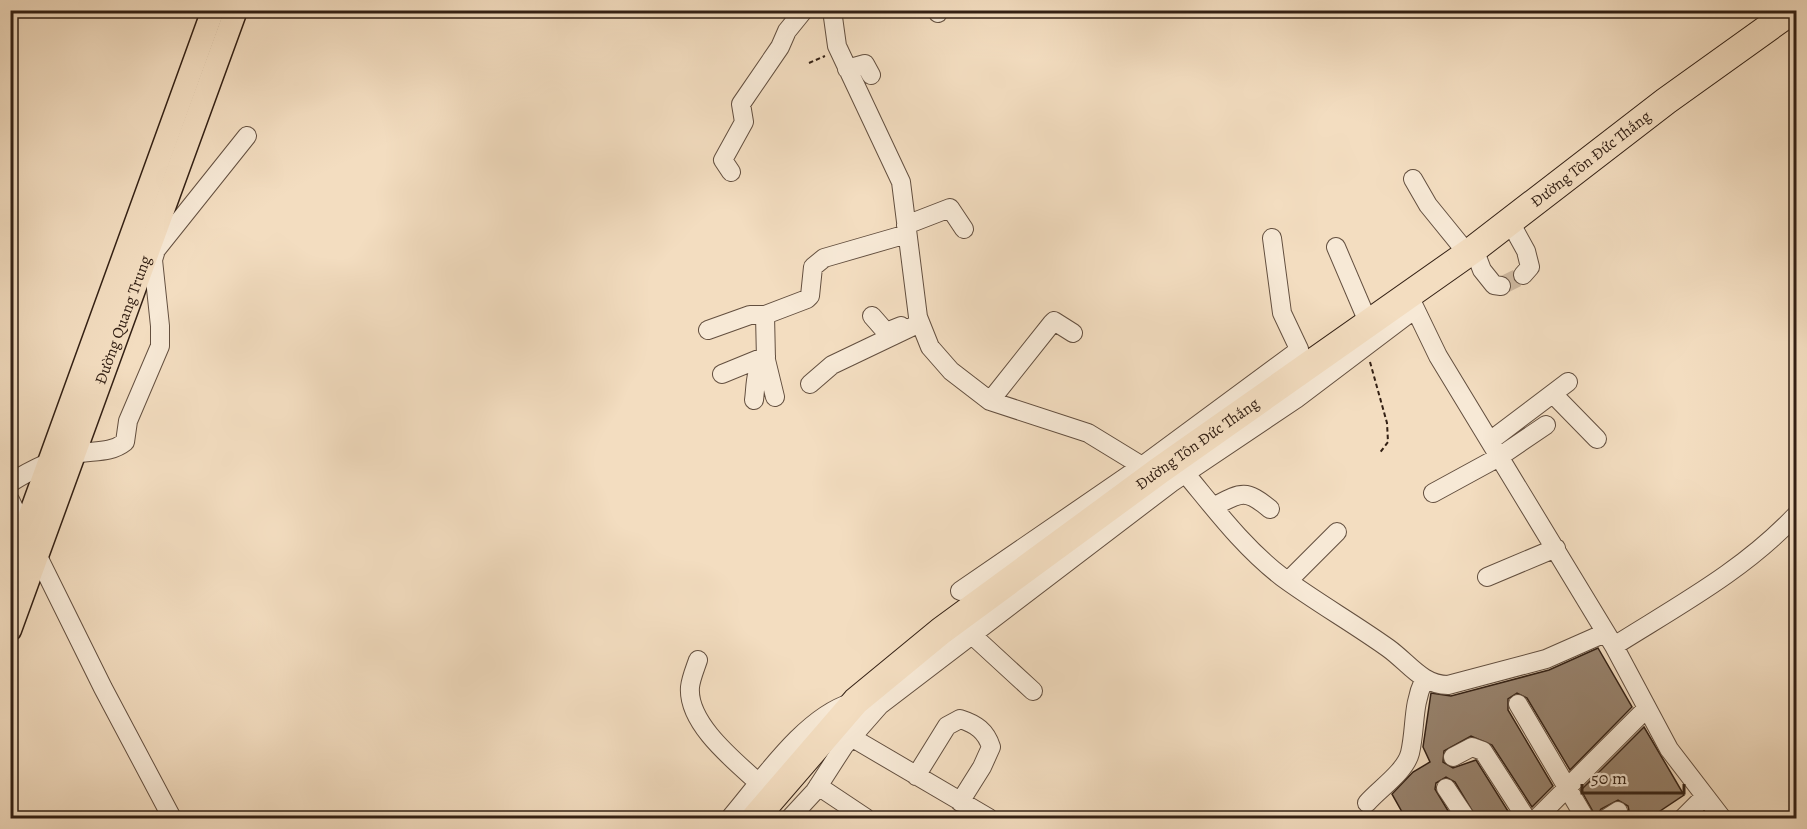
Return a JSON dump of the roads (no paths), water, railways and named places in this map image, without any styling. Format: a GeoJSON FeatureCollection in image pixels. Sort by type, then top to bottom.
{"type":"FeatureCollection","features":[{"type":"Feature","properties":{"kind":"highway","name":"Đường Tôn Đức Thắng"},"geometry":{"type":"LineString","coordinates":[[755,819],[941,631],[1368,322],[1412,301],[1471,251],[1666,101],[1793,10]]}},
{"type":"Feature","properties":{"kind":"main road","name":"Đường Quang Trung"},"geometry":{"type":"LineString","coordinates":[[10,570],[213,10]]}},
{"type":"Feature","properties":{"kind":"main road","name":"Đường Quang Trung"},"geometry":{"type":"LineString","coordinates":[[10,630],[236,10]]}},
{"type":"Feature","properties":{"kind":"street"},"geometry":{"type":"LineString","coordinates":[[731,172],[723,160],[744,122],[741,104],[780,47],[787,31],[804,10]]}},
{"type":"Feature","properties":{"kind":"street"},"geometry":{"type":"LineString","coordinates":[[832,10],[837,46],[895,165],[901,182],[919,320],[940,360],[975,392],[990,401],[1088,433],[1162,470],[1213,507],[1246,545],[1288,581],[1389,649],[1424,680],[1435,685],[1448,685],[1609,640],[1723,579],[1768,545],[1797,515]]}},
{"type":"Feature","properties":{"kind":"street"},"geometry":{"type":"LineString","coordinates":[[847,69],[865,64],[871,75]]}},
{"type":"Feature","properties":{"kind":"street"},"geometry":{"type":"LineString","coordinates":[[10,483],[26,473],[75,454],[116,449],[124,442],[128,421],[160,346],[153,260],[156,250],[247,136]]}},
{"type":"Feature","properties":{"kind":"street"},"geometry":{"type":"LineString","coordinates":[[1413,179],[1428,205],[1471,251],[1494,285],[1501,286]]}},
{"type":"Feature","properties":{"kind":"street"},"geometry":{"type":"LineString","coordinates":[[801,288],[801,266],[815,264],[824,258],[907,230],[950,208],[963,229]]}},
{"type":"Feature","properties":{"kind":"street"},"geometry":{"type":"LineString","coordinates":[[1510,222],[1526,250],[1530,267],[1523,275]]}},
{"type":"Feature","properties":{"kind":"street"},"geometry":{"type":"LineString","coordinates":[[790,819],[814,788],[853,720],[880,705],[971,634],[1299,349],[1282,313],[1272,238]]}},
{"type":"Feature","properties":{"kind":"street"},"geometry":{"type":"LineString","coordinates":[[1336,247],[1368,322]]}},
{"type":"Feature","properties":{"kind":"street"},"geometry":{"type":"LineString","coordinates":[[708,330],[750,315],[765,315],[810,296],[815,264]]}},
{"type":"Feature","properties":{"kind":"street"},"geometry":{"type":"LineString","coordinates":[[960,591],[1162,470],[1296,399],[1360,351],[1412,301],[1438,356],[1556,548],[1669,748],[1722,819]]}},
{"type":"Feature","properties":{"kind":"street"},"geometry":{"type":"LineString","coordinates":[[765,315],[766,358],[775,397]]}},
{"type":"Feature","properties":{"kind":"street"},"geometry":{"type":"LineString","coordinates":[[872,316],[886,332],[919,320]]}},
{"type":"Feature","properties":{"kind":"street"},"geometry":{"type":"LineString","coordinates":[[810,384],[832,365],[919,320]]}},
{"type":"Feature","properties":{"kind":"street"},"geometry":{"type":"LineString","coordinates":[[990,401],[1054,321],[1073,333]]}},
{"type":"Feature","properties":{"kind":"street"},"geometry":{"type":"LineString","coordinates":[[722,374],[766,358]]}},
{"type":"Feature","properties":{"kind":"street"},"geometry":{"type":"LineString","coordinates":[[754,400],[757,373],[760,364],[766,358]]}},
{"type":"Feature","properties":{"kind":"street"},"geometry":{"type":"LineString","coordinates":[[1433,493],[1495,449],[1568,382]]}},
{"type":"Feature","properties":{"kind":"street"},"geometry":{"type":"LineString","coordinates":[[1553,394],[1597,439]]}},
{"type":"Feature","properties":{"kind":"street"},"geometry":{"type":"LineString","coordinates":[[1495,449],[1546,425]]}},
{"type":"Feature","properties":{"kind":"street"},"geometry":{"type":"LineString","coordinates":[[1213,507],[1240,494],[1254,496],[1270,509]]}},
{"type":"Feature","properties":{"kind":"street"},"geometry":{"type":"LineString","coordinates":[[10,500],[103,688],[172,819]]}},
{"type":"Feature","properties":{"kind":"street"},"geometry":{"type":"LineString","coordinates":[[1288,581],[1337,532]]}},
{"type":"Feature","properties":{"kind":"street"},"geometry":{"type":"LineString","coordinates":[[1487,577],[1556,548]]}},
{"type":"Feature","properties":{"kind":"street"},"geometry":{"type":"LineString","coordinates":[[971,634],[1033,691]]}},
{"type":"Feature","properties":{"kind":"street"},"geometry":{"type":"LineString","coordinates":[[698,660],[690,688],[691,700],[696,712],[710,737],[760,784]]}},
{"type":"Feature","properties":{"kind":"street"},"geometry":{"type":"LineString","coordinates":[[1367,803],[1401,769],[1409,755],[1415,699],[1424,680]]}},
{"type":"Feature","properties":{"kind":"street"},"geometry":{"type":"LineString","coordinates":[[1518,704],[1585,819]]}},
{"type":"Feature","properties":{"kind":"street"},"geometry":{"type":"LineString","coordinates":[[1537,819],[1647,708]]}},
{"type":"Feature","properties":{"kind":"street"},"geometry":{"type":"LineString","coordinates":[[730,819],[830,711],[853,720],[916,776],[988,819]]}},
{"type":"Feature","properties":{"kind":"street"},"geometry":{"type":"LineString","coordinates":[[916,776],[947,726],[960,719],[972,723],[987,735],[991,747],[982,767],[960,802]]}},
{"type":"Feature","properties":{"kind":"street"},"geometry":{"type":"LineString","coordinates":[[1454,758],[1472,747],[1482,751],[1526,819]]}},
{"type":"Feature","properties":{"kind":"street"},"geometry":{"type":"LineString","coordinates":[[814,788],[866,819]]}},
{"type":"Feature","properties":{"kind":"street"},"geometry":{"type":"LineString","coordinates":[[1446,788],[1466,819]]}},
{"type":"Feature","properties":{"kind":"street"},"geometry":{"type":"LineString","coordinates":[[1683,819],[1704,797]]}},
{"type":"Feature","properties":{"kind":"tunnel"},"geometry":{"type":"LineString","coordinates":[[1501,286],[1523,275]]}}]}
